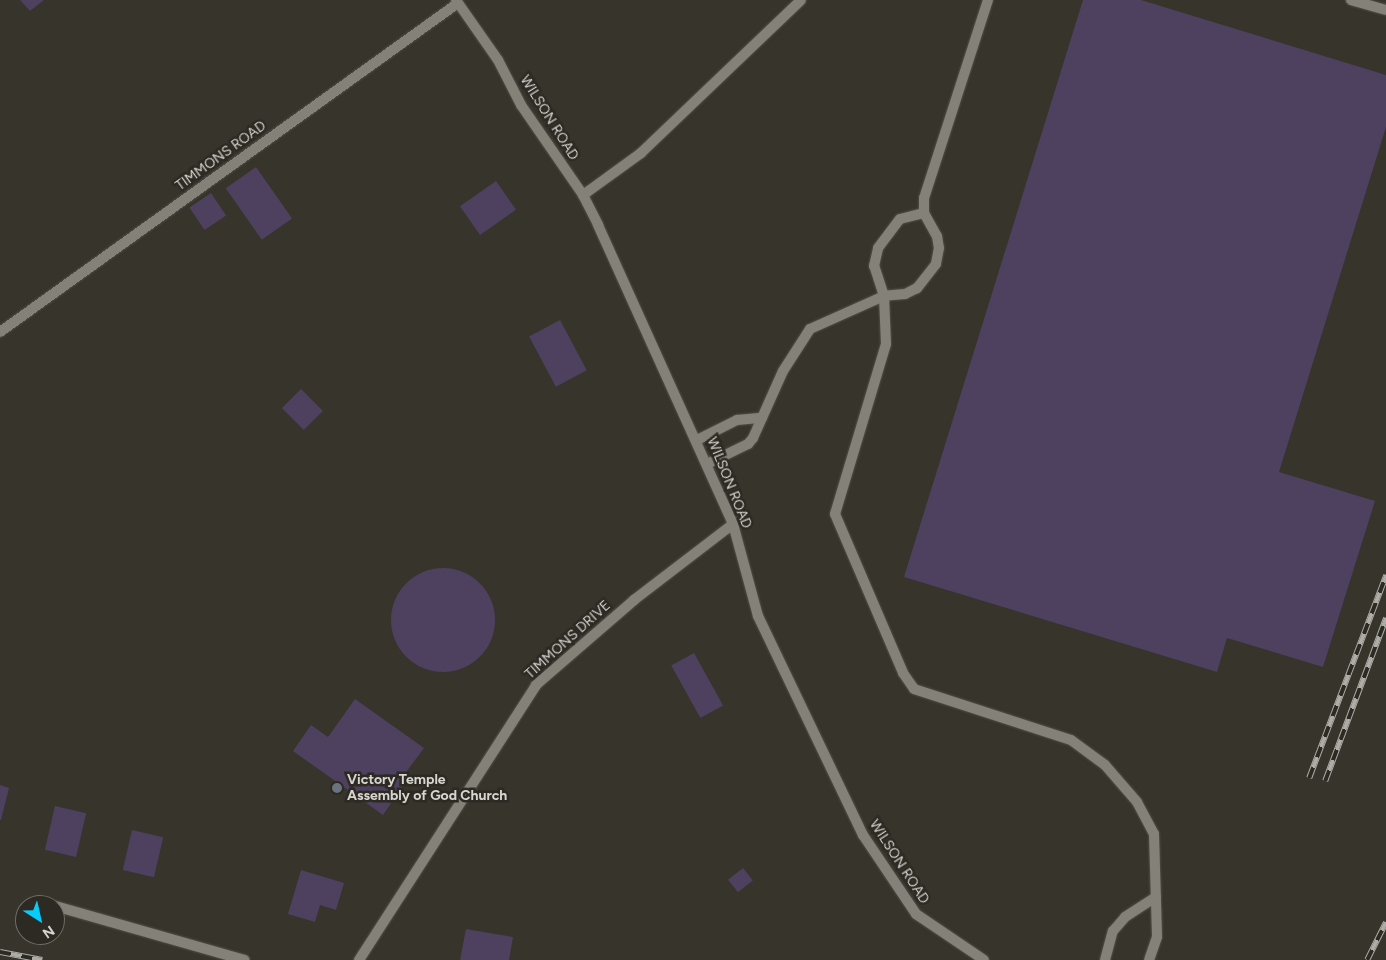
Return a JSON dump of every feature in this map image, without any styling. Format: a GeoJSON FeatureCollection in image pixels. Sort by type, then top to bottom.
{"type":"FeatureCollection","features":[{"type":"Feature","properties":{"kind":"street"},"geometry":{"type":"LineString","coordinates":[[583,195],[641,152],[802,0]]}},
{"type":"Feature","properties":{"kind":"street"},"geometry":{"type":"LineString","coordinates":[[707,464],[748,444],[762,418],[783,370],[810,329],[837,314],[884,296],[905,294],[918,288],[936,264],[940,248],[937,236],[924,213],[924,198],[988,0]]}},
{"type":"Feature","properties":{"kind":"street"},"geometry":{"type":"LineString","coordinates":[[1351,0],[1386,10]]}},
{"type":"Feature","properties":{"kind":"street","name":"WILSON ROAD"},"geometry":{"type":"LineString","coordinates":[[457,1],[498,60],[521,105],[583,195],[697,440],[733,524],[758,616],[862,835],[916,914],[984,960]]}},
{"type":"Feature","properties":{"kind":"street","name":"TIMMONS ROAD"},"geometry":{"type":"LineString","coordinates":[[0,332],[457,1]]}},
{"type":"Feature","properties":{"kind":"street"},"geometry":{"type":"LineString","coordinates":[[924,213],[900,219],[878,248],[874,266],[884,296],[886,344],[835,514],[903,673],[914,689],[924,694],[962,703],[1071,740],[1105,765],[1150,824],[1154,834],[1157,937],[1149,960]]}},
{"type":"Feature","properties":{"kind":"street"},"geometry":{"type":"LineString","coordinates":[[697,440],[737,420],[762,418]]}},
{"type":"Feature","properties":{"kind":"street","name":"TIMMONS DRIVE"},"geometry":{"type":"LineString","coordinates":[[360,960],[536,685],[634,600],[733,524]]}},
{"type":"Feature","properties":{"kind":"street"},"geometry":{"type":"LineString","coordinates":[[1105,960],[1113,931],[1125,917],[1156,898]]}},
{"type":"Feature","properties":{"kind":"street"},"geometry":{"type":"LineString","coordinates":[[65,909],[244,960]]}},
{"type":"Feature","properties":{"kind":"building"},"geometry":{"type":"Polygon","coordinates":[[[20,0],[44,0],[30,11],[20,0]]]}},
{"type":"Feature","properties":{"kind":"building"},"geometry":{"type":"Polygon","coordinates":[[[1083,0],[1141,0],[1386,75],[1386,127],[1279,472],[1375,501],[1323,667],[1227,638],[1217,672],[904,577],[1083,0]]]}},
{"type":"Feature","properties":{"kind":"building"},"geometry":{"type":"Polygon","coordinates":[[[256,167],[292,219],[262,240],[226,188],[256,167]]]}},
{"type":"Feature","properties":{"kind":"building"},"geometry":{"type":"Polygon","coordinates":[[[496,181],[516,210],[480,235],[460,206],[496,181]]]}},
{"type":"Feature","properties":{"kind":"building"},"geometry":{"type":"Polygon","coordinates":[[[211,193],[226,215],[205,230],[189,208],[211,193]]]}},
{"type":"Feature","properties":{"kind":"building"},"geometry":{"type":"Polygon","coordinates":[[[560,320],[587,370],[556,387],[529,336],[560,320]]]}},
{"type":"Feature","properties":{"kind":"building"},"geometry":{"type":"Polygon","coordinates":[[[301,389],[323,411],[304,430],[282,408],[301,389]]]}},
{"type":"Feature","properties":{"kind":"building"},"geometry":{"type":"Polygon","coordinates":[[[443,568],[463,572],[480,583],[491,600],[495,620],[491,640],[480,657],[463,668],[443,672],[423,668],[406,657],[395,640],[391,620],[395,600],[406,583],[423,572],[443,568]]]}},
{"type":"Feature","properties":{"kind":"building"},"geometry":{"type":"Polygon","coordinates":[[[694,653],[723,705],[700,718],[671,666],[694,653]]]}},
{"type":"Feature","properties":{"kind":"building"},"geometry":{"type":"Polygon","coordinates":[[[355,699],[424,748],[401,779],[406,782],[383,815],[293,751],[311,725],[328,737],[355,699]]]}},
{"type":"Feature","properties":{"kind":"building"},"geometry":{"type":"Polygon","coordinates":[[[0,785],[9,788],[1,820],[0,820],[0,785]]]}},
{"type":"Feature","properties":{"kind":"building"},"geometry":{"type":"Polygon","coordinates":[[[55,806],[86,813],[76,857],[45,850],[55,806]]]}},
{"type":"Feature","properties":{"kind":"building"},"geometry":{"type":"Polygon","coordinates":[[[132,830],[163,837],[154,877],[123,870],[132,830]]]}},
{"type":"Feature","properties":{"kind":"building"},"geometry":{"type":"Polygon","coordinates":[[[743,868],[753,881],[738,892],[728,880],[743,868]]]}},
{"type":"Feature","properties":{"kind":"building"},"geometry":{"type":"Polygon","coordinates":[[[301,870],[344,883],[336,910],[320,905],[315,922],[288,914],[301,870]]]}},
{"type":"Feature","properties":{"kind":"building"},"geometry":{"type":"Polygon","coordinates":[[[466,929],[513,937],[509,960],[460,960],[466,929]]]}},
{"type":"Feature","properties":{"kind":"railway"},"geometry":{"type":"LineString","coordinates":[[1309,778],[1386,575]]}},
{"type":"Feature","properties":{"kind":"railway"},"geometry":{"type":"LineString","coordinates":[[1325,781],[1386,618]]}},
{"type":"Feature","properties":{"kind":"railway"},"geometry":{"type":"LineString","coordinates":[[1367,960],[1386,922]]}},
{"type":"Feature","properties":{"kind":"railway"},"geometry":{"type":"LineString","coordinates":[[0,952],[42,960]]}},
{"type":"Feature","properties":{"kind":"place","name":"Victory Temple Assembly of God Church"},"geometry":{"type":"Point","coordinates":[337,788]}}]}
